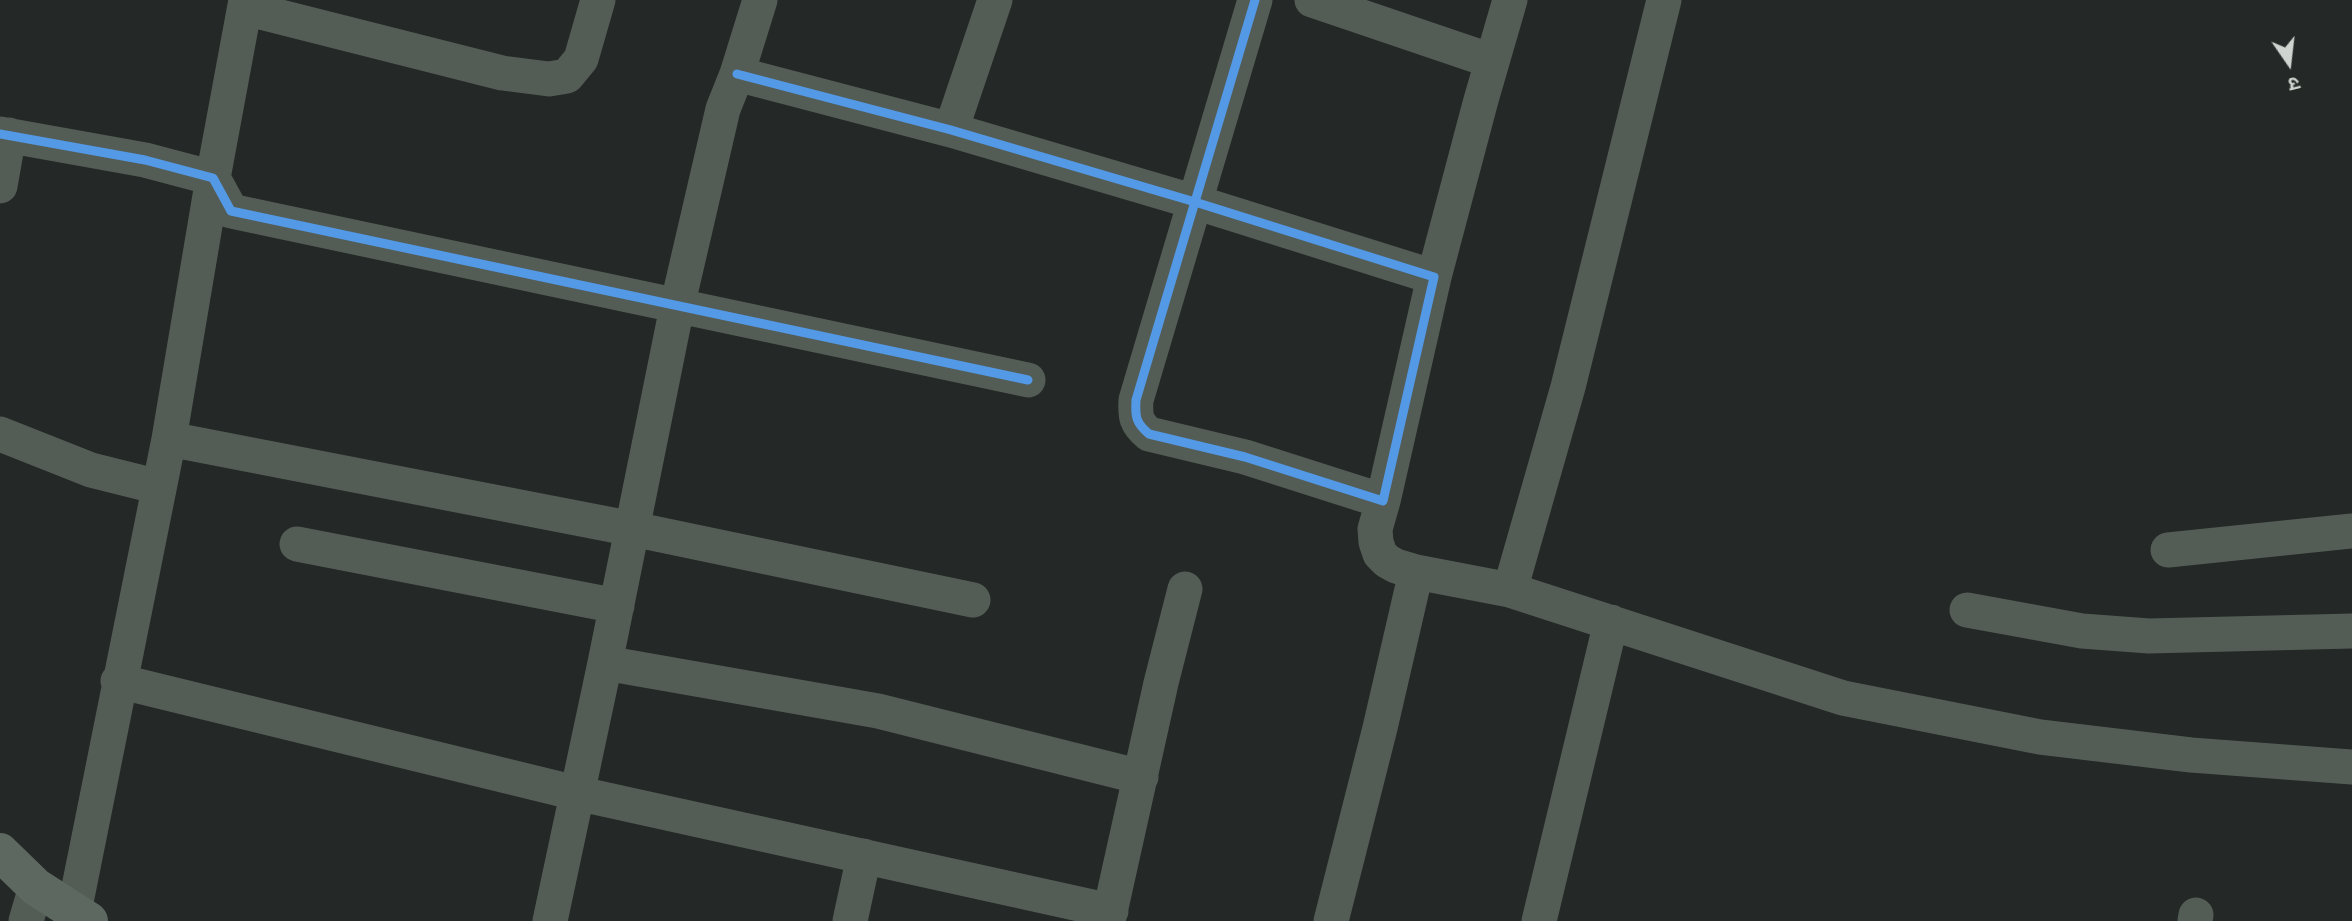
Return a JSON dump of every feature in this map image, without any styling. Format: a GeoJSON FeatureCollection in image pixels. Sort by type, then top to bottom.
{"type":"FeatureCollection","features":[{"type":"Feature","properties":{"kind":"street"},"geometry":{"type":"LineString","coordinates":[[0,852],[31,904],[81,916],[118,681],[169,439],[245,4],[502,73],[549,79],[567,76],[581,59],[598,0]]}},
{"type":"Feature","properties":{"kind":"street"},"geometry":{"type":"LineString","coordinates":[[550,921],[677,307],[723,109],[760,0]]}},
{"type":"Feature","properties":{"kind":"street"},"geometry":{"type":"LineString","coordinates":[[951,130],[995,0]]}},
{"type":"Feature","properties":{"kind":"street"},"geometry":{"type":"LineString","coordinates":[[1255,0],[1136,400],[1135,418],[1139,426],[1149,434],[1245,457],[1383,501]]}},
{"type":"Feature","properties":{"kind":"street"},"geometry":{"type":"LineString","coordinates":[[1312,0],[1492,61]]}},
{"type":"Feature","properties":{"kind":"street"},"geometry":{"type":"LineString","coordinates":[[1510,0],[1434,277],[1375,529],[1380,554],[1387,561],[1416,572],[1510,590],[1843,698],[2040,737],[2191,755],[2352,767]]}},
{"type":"Feature","properties":{"kind":"street"},"geometry":{"type":"LineString","coordinates":[[1510,590],[1568,387],[1664,0]]}},
{"type":"Feature","properties":{"kind":"street"},"geometry":{"type":"LineString","coordinates":[[737,74],[951,130],[1195,202],[1434,277]]}},
{"type":"Feature","properties":{"kind":"street"},"geometry":{"type":"LineString","coordinates":[[0,186],[5,134],[145,160],[213,178],[231,211],[1028,380]]}},
{"type":"Feature","properties":{"kind":"street"},"geometry":{"type":"LineString","coordinates":[[0,433],[91,470],[159,487]]}},
{"type":"Feature","properties":{"kind":"street"},"geometry":{"type":"LineString","coordinates":[[169,439],[633,529],[973,600]]}},
{"type":"Feature","properties":{"kind":"street"},"geometry":{"type":"LineString","coordinates":[[2168,550],[2352,531]]}},
{"type":"Feature","properties":{"kind":"street"},"geometry":{"type":"LineString","coordinates":[[297,544],[617,606]]}},
{"type":"Feature","properties":{"kind":"street"},"geometry":{"type":"LineString","coordinates":[[1331,921],[1416,572]]}},
{"type":"Feature","properties":{"kind":"street"},"geometry":{"type":"LineString","coordinates":[[118,681],[576,793],[864,856],[1109,916],[1185,589]]}},
{"type":"Feature","properties":{"kind":"street"},"geometry":{"type":"LineString","coordinates":[[1967,610],[2082,631],[2149,636],[2352,631]]}},
{"type":"Feature","properties":{"kind":"street"},"geometry":{"type":"LineString","coordinates":[[1539,921],[1611,622]]}},
{"type":"Feature","properties":{"kind":"street"},"geometry":{"type":"LineString","coordinates":[[605,663],[878,711],[1141,777]]}},
{"type":"Feature","properties":{"kind":"street"},"geometry":{"type":"LineString","coordinates":[[850,921],[864,856]]}},
{"type":"Feature","properties":{"kind":"cycle path"},"geometry":{"type":"LineString","coordinates":[[737,74],[951,130],[1195,202],[1434,277],[1383,501],[1245,457],[1149,434],[1136,415],[1136,400],[1255,0]]}},
{"type":"Feature","properties":{"kind":"cycle path"},"geometry":{"type":"LineString","coordinates":[[0,134],[145,160],[213,178],[231,211],[1028,380]]}}]}
